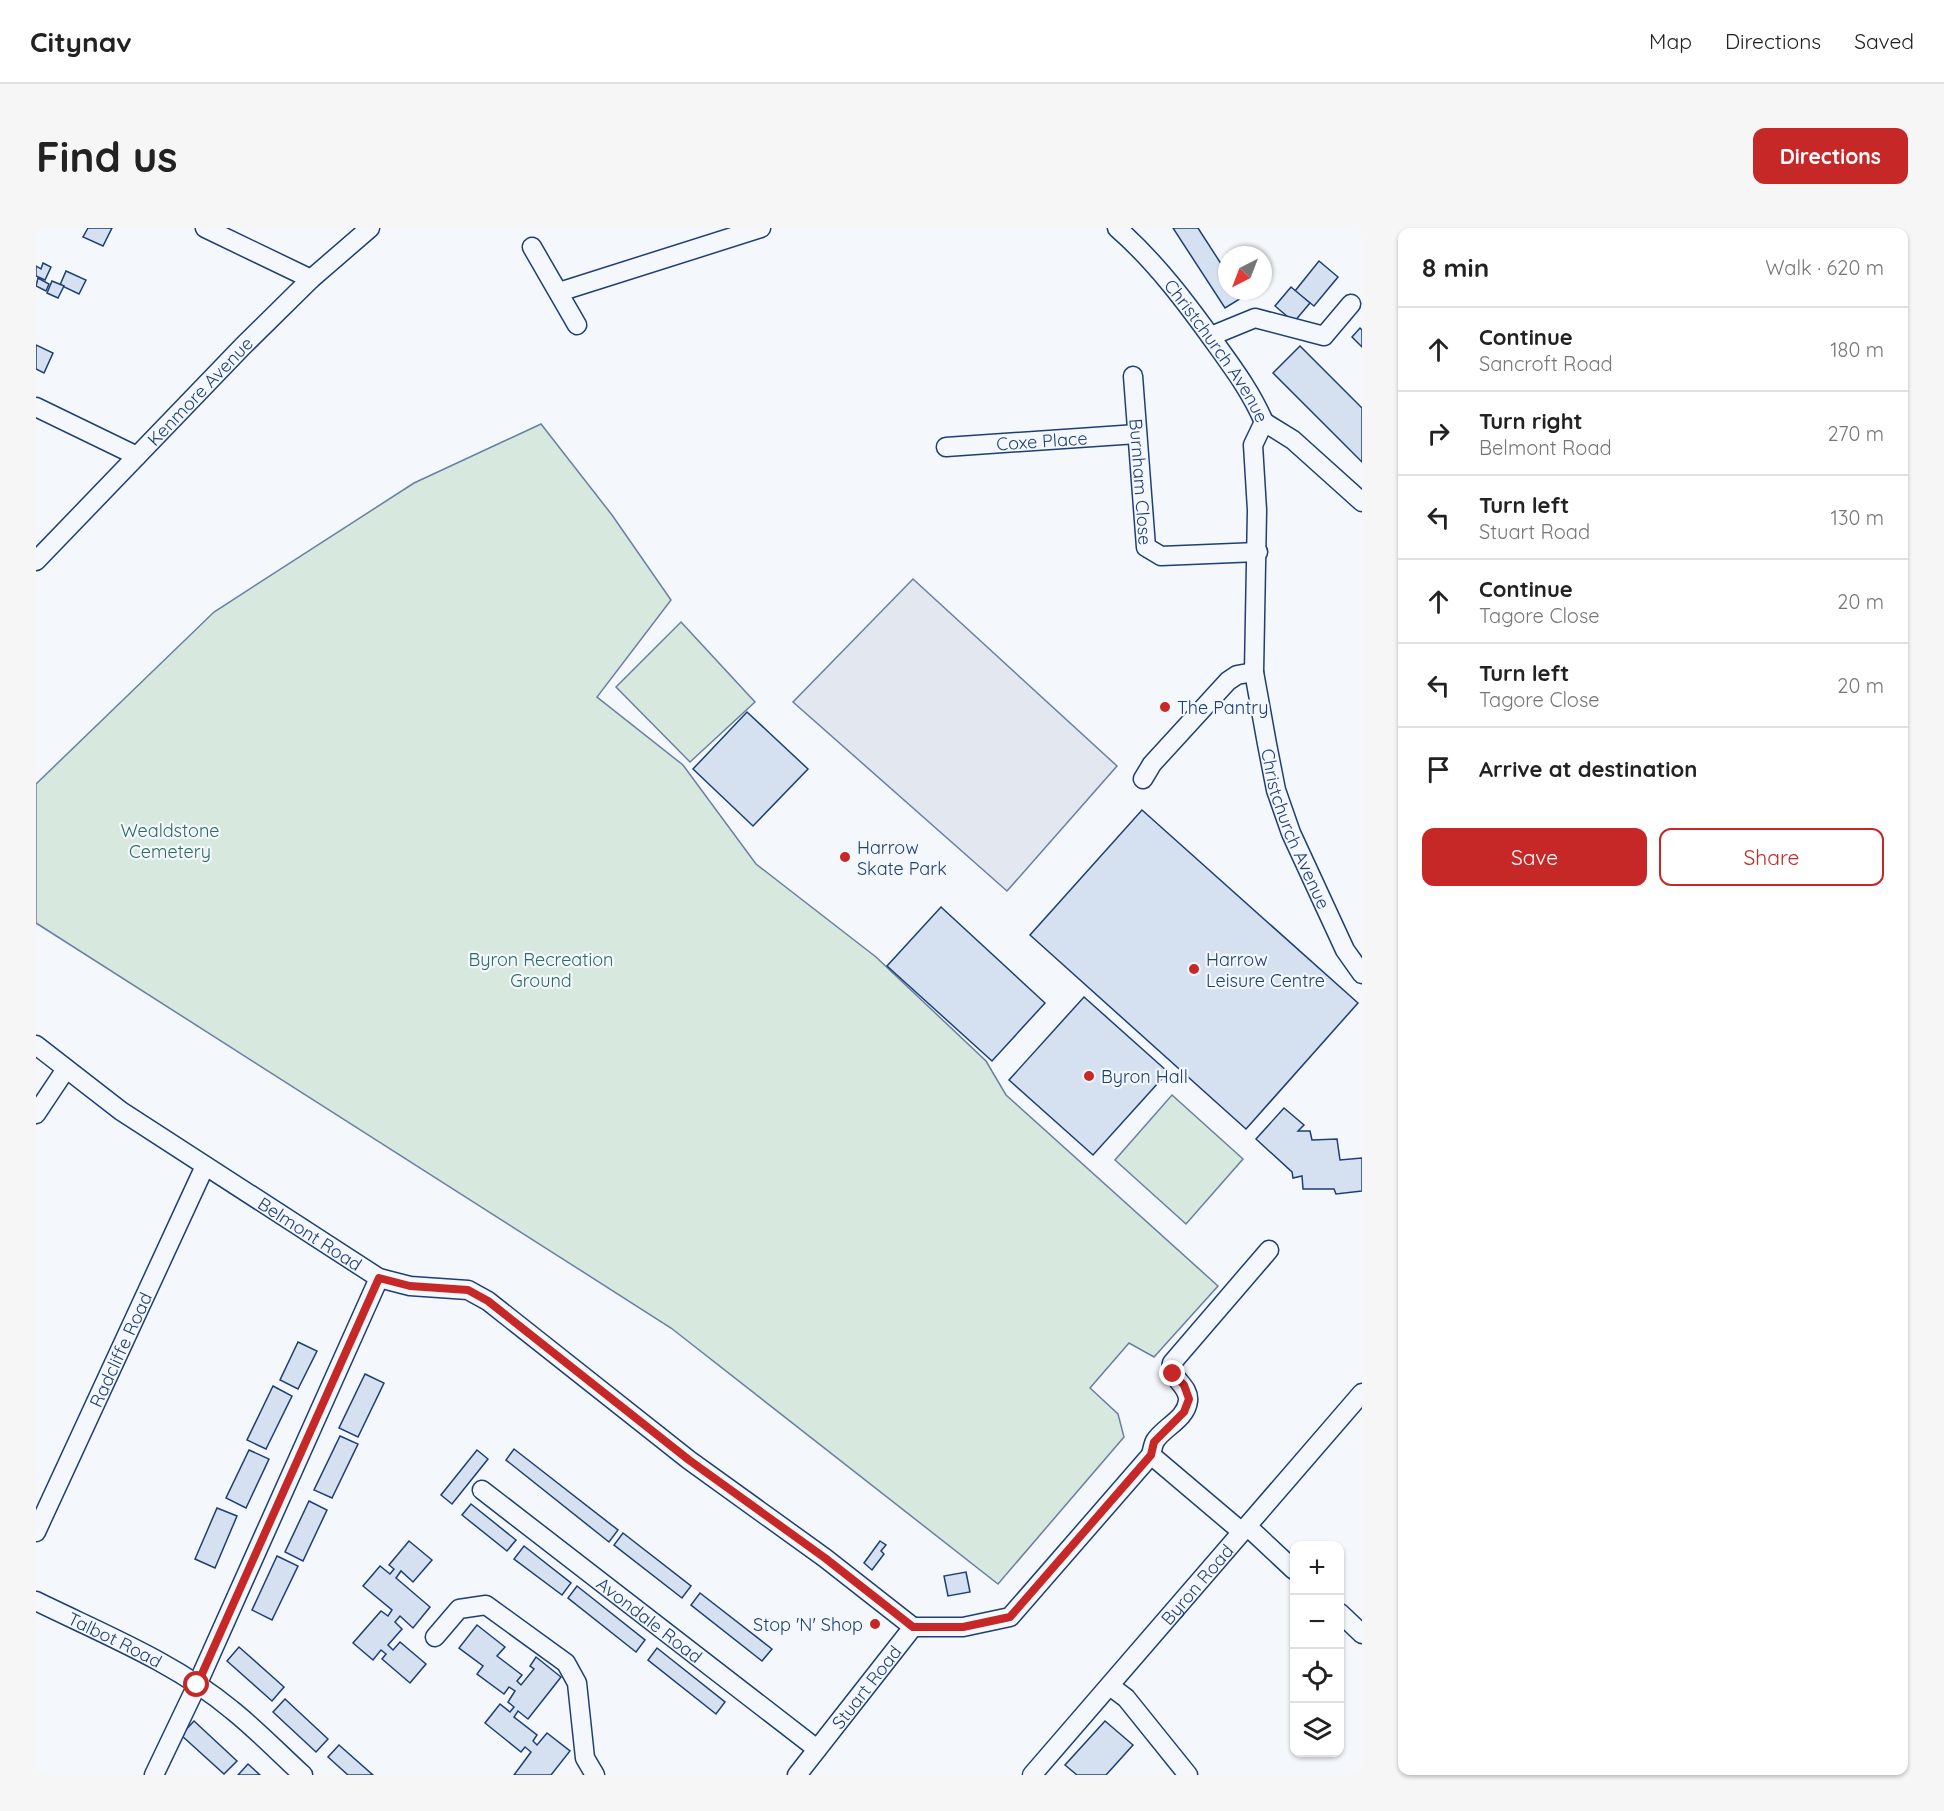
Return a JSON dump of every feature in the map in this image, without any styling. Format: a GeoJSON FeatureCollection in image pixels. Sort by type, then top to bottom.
{"type":"FeatureCollection","features":[{"type":"Feature","properties":{"kind":"street"},"geometry":{"type":"LineString","coordinates":[[205,228],[311,279]]}},
{"type":"Feature","properties":{"kind":"street","name":"Kenmore Avenue"},"geometry":{"type":"LineString","coordinates":[[36,561],[243,346],[311,279],[370,228]]}},
{"type":"Feature","properties":{"kind":"street"},"geometry":{"type":"LineString","coordinates":[[559,292],[761,228]]}},
{"type":"Feature","properties":{"kind":"street","name":"Christchurch Avenue"},"geometry":{"type":"LineString","coordinates":[[1117,228],[1165,277],[1211,336],[1254,398],[1264,422],[1252,445],[1258,552],[1254,672],[1276,790],[1291,833],[1342,944],[1362,975]]}},
{"type":"Feature","properties":{"kind":"street"},"geometry":{"type":"LineString","coordinates":[[532,248],[577,325]]}},
{"type":"Feature","properties":{"kind":"street"},"geometry":{"type":"LineString","coordinates":[[1211,336],[1255,318],[1324,336],[1351,304]]}},
{"type":"Feature","properties":{"kind":"street","name":"Burnham Close"},"geometry":{"type":"LineString","coordinates":[[1133,376],[1146,547],[1161,556],[1258,552]]}},
{"type":"Feature","properties":{"kind":"street"},"geometry":{"type":"LineString","coordinates":[[36,407],[137,456]]}},
{"type":"Feature","properties":{"kind":"street"},"geometry":{"type":"LineString","coordinates":[[1264,422],[1293,440],[1362,502]]}},
{"type":"Feature","properties":{"kind":"street","name":"Coxe Place"},"geometry":{"type":"LineString","coordinates":[[946,447],[1137,434]]}},
{"type":"Feature","properties":{"kind":"street"},"geometry":{"type":"LineString","coordinates":[[1143,779],[1152,764],[1228,681],[1237,675],[1254,672]]}},
{"type":"Feature","properties":{"kind":"street","name":"Belmont Road"},"geometry":{"type":"LineString","coordinates":[[36,1045],[121,1111],[379,1278],[410,1286],[468,1290],[488,1301],[689,1460],[825,1558],[913,1627]]}},
{"type":"Feature","properties":{"kind":"street"},"geometry":{"type":"LineString","coordinates":[[36,1114],[66,1069]]}},
{"type":"Feature","properties":{"kind":"street","name":"Radcliffe Road"},"geometry":{"type":"LineString","coordinates":[[36,1532],[205,1166]]}},
{"type":"Feature","properties":{"kind":"street","name":"Stuart Road"},"geometry":{"type":"LineString","coordinates":[[797,1775],[913,1627],[963,1627],[1010,1617],[1151,1455],[1154,1442],[1184,1412],[1189,1399],[1184,1385],[1173,1374],[1172,1363],[1269,1250]]}},
{"type":"Feature","properties":{"kind":"street"},"geometry":{"type":"LineString","coordinates":[[154,1775],[197,1685],[379,1278]]}},
{"type":"Feature","properties":{"kind":"street","name":"Byron Road"},"geometry":{"type":"LineString","coordinates":[[1032,1775],[1362,1393]]}},
{"type":"Feature","properties":{"kind":"street"},"geometry":{"type":"LineString","coordinates":[[1151,1455],[1290,1567]]}},
{"type":"Feature","properties":{"kind":"street","name":"Avondale Road"},"geometry":{"type":"LineString","coordinates":[[482,1490],[817,1749]]}},
{"type":"Feature","properties":{"kind":"street","name":"Talbot Road"},"geometry":{"type":"LineString","coordinates":[[36,1600],[170,1668],[197,1685],[231,1709],[303,1775]]}},
{"type":"Feature","properties":{"kind":"street"},"geometry":{"type":"LineString","coordinates":[[435,1637],[459,1609],[486,1605],[566,1663],[577,1683],[585,1758],[594,1775]]}},
{"type":"Feature","properties":{"kind":"street"},"geometry":{"type":"LineString","coordinates":[[1344,1616],[1362,1634]]}},
{"type":"Feature","properties":{"kind":"street"},"geometry":{"type":"LineString","coordinates":[[1110,1686],[1126,1698],[1188,1775]]}},
{"type":"Feature","properties":{"kind":"green space","name":"Byron Recreation Ground"},"geometry":{"type":"Polygon","coordinates":[[[541,424],[612,515],[671,600],[597,697],[683,765],[756,864],[876,957],[986,1061],[1006,1095],[1218,1286],[1154,1357],[1129,1343],[1090,1388],[1118,1414],[1124,1437],[998,1584],[671,1328],[36,923],[36,784],[214,612],[414,483],[541,424]]]}},
{"type":"Feature","properties":{"kind":"green space"},"geometry":{"type":"Polygon","coordinates":[[[681,622],[755,702],[690,762],[616,687],[681,622]]]}},
{"type":"Feature","properties":{"kind":"green space"},"geometry":{"type":"Polygon","coordinates":[[[1172,1095],[1243,1159],[1186,1224],[1115,1160],[1172,1095]]]}},
{"type":"Feature","properties":{"kind":"shaded area"},"geometry":{"type":"Polygon","coordinates":[[[913,579],[1117,766],[1007,891],[793,702],[913,579]]]}},
{"type":"Feature","properties":{"kind":"building"},"geometry":{"type":"Polygon","coordinates":[[[88,228],[112,228],[103,246],[83,237],[88,228]]]}},
{"type":"Feature","properties":{"kind":"building"},"geometry":{"type":"Polygon","coordinates":[[[1173,228],[1198,228],[1218,259],[1218,297],[1173,228]]]}},
{"type":"Feature","properties":{"kind":"building"},"geometry":{"type":"Polygon","coordinates":[[[1319,261],[1338,277],[1314,306],[1295,291],[1319,261]]]}},
{"type":"Feature","properties":{"kind":"building"},"geometry":{"type":"Polygon","coordinates":[[[43,263],[51,267],[45,280],[36,276],[36,266],[41,269],[43,263]]]}},
{"type":"Feature","properties":{"kind":"building"},"geometry":{"type":"Polygon","coordinates":[[[66,271],[86,280],[79,294],[60,285],[66,271]]]}},
{"type":"Feature","properties":{"kind":"building"},"geometry":{"type":"Polygon","coordinates":[[[38,278],[49,284],[46,291],[36,286],[38,278]]]}},
{"type":"Feature","properties":{"kind":"building"},"geometry":{"type":"Polygon","coordinates":[[[52,281],[64,286],[58,298],[47,293],[52,281]]]}},
{"type":"Feature","properties":{"kind":"building"},"geometry":{"type":"Polygon","coordinates":[[[1291,287],[1310,303],[1294,322],[1275,306],[1291,287]]]}},
{"type":"Feature","properties":{"kind":"building"},"geometry":{"type":"Polygon","coordinates":[[[1220,300],[1238,300],[1225,308],[1220,300]]]}},
{"type":"Feature","properties":{"kind":"building"},"geometry":{"type":"Polygon","coordinates":[[[1360,328],[1362,330],[1362,347],[1352,337],[1360,328]]]}},
{"type":"Feature","properties":{"kind":"building"},"geometry":{"type":"Polygon","coordinates":[[[36,345],[53,353],[44,373],[36,369],[36,345]]]}},
{"type":"Feature","properties":{"kind":"building"},"geometry":{"type":"Polygon","coordinates":[[[1300,346],[1362,408],[1362,462],[1273,373],[1300,346]]]}},
{"type":"Feature","properties":{"kind":"building"},"geometry":{"type":"Polygon","coordinates":[[[747,712],[808,769],[753,826],[693,769],[747,712]]]}},
{"type":"Feature","properties":{"kind":"building","name":"Harrow Leisure Centre"},"geometry":{"type":"Polygon","coordinates":[[[1142,810],[1358,1003],[1246,1129],[1030,935],[1142,810]]]}},
{"type":"Feature","properties":{"kind":"building"},"geometry":{"type":"Polygon","coordinates":[[[941,907],[1045,1003],[992,1061],[887,966],[941,907]]]}},
{"type":"Feature","properties":{"kind":"building","name":"Byron Hall"},"geometry":{"type":"Polygon","coordinates":[[[1084,997],[1168,1072],[1093,1155],[1009,1080],[1084,997]]]}},
{"type":"Feature","properties":{"kind":"building"},"geometry":{"type":"Polygon","coordinates":[[[1284,1108],[1304,1125],[1298,1131],[1310,1131],[1312,1140],[1337,1139],[1340,1160],[1362,1158],[1362,1191],[1336,1194],[1334,1189],[1303,1189],[1302,1176],[1293,1178],[1292,1172],[1256,1139],[1284,1108]]]}},
{"type":"Feature","properties":{"kind":"building"},"geometry":{"type":"Polygon","coordinates":[[[298,1342],[317,1351],[298,1389],[280,1380],[298,1342]]]}},
{"type":"Feature","properties":{"kind":"building"},"geometry":{"type":"Polygon","coordinates":[[[365,1374],[384,1383],[358,1437],[339,1428],[365,1374]]]}},
{"type":"Feature","properties":{"kind":"building"},"geometry":{"type":"Polygon","coordinates":[[[273,1386],[292,1396],[266,1449],[247,1440],[273,1386]]]}},
{"type":"Feature","properties":{"kind":"building"},"geometry":{"type":"Polygon","coordinates":[[[340,1436],[358,1444],[332,1498],[314,1490],[340,1436]]]}},
{"type":"Feature","properties":{"kind":"building"},"geometry":{"type":"Polygon","coordinates":[[[514,1449],[618,1530],[609,1542],[506,1460],[514,1449]]]}},
{"type":"Feature","properties":{"kind":"building"},"geometry":{"type":"Polygon","coordinates":[[[249,1450],[269,1459],[246,1508],[226,1498],[249,1450]]]}},
{"type":"Feature","properties":{"kind":"building"},"geometry":{"type":"Polygon","coordinates":[[[477,1450],[488,1459],[452,1504],[441,1495],[477,1450]]]}},
{"type":"Feature","properties":{"kind":"building"},"geometry":{"type":"Polygon","coordinates":[[[309,1501],[327,1510],[303,1561],[285,1552],[309,1501]]]}},
{"type":"Feature","properties":{"kind":"building"},"geometry":{"type":"Polygon","coordinates":[[[471,1504],[516,1540],[507,1551],[462,1515],[471,1504]]]}},
{"type":"Feature","properties":{"kind":"building"},"geometry":{"type":"Polygon","coordinates":[[[217,1508],[237,1516],[215,1568],[195,1559],[217,1508]]]}},
{"type":"Feature","properties":{"kind":"building"},"geometry":{"type":"Polygon","coordinates":[[[623,1533],[691,1586],[682,1598],[614,1545],[623,1533]]]}},
{"type":"Feature","properties":{"kind":"building"},"geometry":{"type":"Polygon","coordinates":[[[409,1541],[432,1560],[413,1582],[401,1571],[396,1578],[430,1607],[413,1628],[400,1616],[395,1622],[402,1629],[388,1645],[393,1650],[400,1642],[426,1664],[410,1683],[382,1659],[386,1654],[381,1650],[373,1660],[353,1643],[381,1611],[388,1616],[392,1610],[363,1586],[380,1566],[390,1574],[394,1569],[389,1565],[409,1541]]]}},
{"type":"Feature","properties":{"kind":"building"},"geometry":{"type":"Polygon","coordinates":[[[880,1541],[886,1545],[881,1551],[884,1554],[872,1570],[864,1563],[880,1541]]]}},
{"type":"Feature","properties":{"kind":"building"},"geometry":{"type":"Polygon","coordinates":[[[524,1546],[571,1583],[562,1595],[514,1559],[524,1546]]]}},
{"type":"Feature","properties":{"kind":"building"},"geometry":{"type":"Polygon","coordinates":[[[277,1556],[298,1566],[272,1620],[252,1610],[277,1556]]]}},
{"type":"Feature","properties":{"kind":"building"},"geometry":{"type":"Polygon","coordinates":[[[966,1572],[970,1592],[948,1596],[944,1576],[966,1572]]]}},
{"type":"Feature","properties":{"kind":"building"},"geometry":{"type":"Polygon","coordinates":[[[577,1586],[645,1640],[636,1652],[568,1598],[577,1586]]]}},
{"type":"Feature","properties":{"kind":"building"},"geometry":{"type":"Polygon","coordinates":[[[700,1593],[772,1649],[762,1661],[691,1605],[700,1593]]]}},
{"type":"Feature","properties":{"kind":"building"},"geometry":{"type":"Polygon","coordinates":[[[477,1625],[505,1647],[497,1656],[522,1675],[517,1681],[521,1685],[534,1669],[530,1666],[536,1657],[561,1677],[528,1719],[518,1711],[514,1717],[537,1735],[533,1741],[537,1745],[547,1733],[570,1751],[551,1775],[514,1775],[531,1752],[525,1747],[521,1752],[485,1723],[500,1704],[510,1712],[514,1707],[508,1702],[515,1691],[509,1687],[504,1694],[477,1674],[483,1666],[459,1648],[477,1625]]]}},
{"type":"Feature","properties":{"kind":"building"},"geometry":{"type":"Polygon","coordinates":[[[239,1647],[284,1687],[272,1701],[227,1661],[239,1647]]]}},
{"type":"Feature","properties":{"kind":"building"},"geometry":{"type":"Polygon","coordinates":[[[657,1648],[725,1702],[716,1714],[648,1660],[657,1648]]]}},
{"type":"Feature","properties":{"kind":"building"},"geometry":{"type":"Polygon","coordinates":[[[285,1699],[328,1739],[316,1752],[273,1712],[285,1699]]]}},
{"type":"Feature","properties":{"kind":"building"},"geometry":{"type":"Polygon","coordinates":[[[194,1721],[237,1761],[224,1774],[181,1735],[194,1721]]]}},
{"type":"Feature","properties":{"kind":"building"},"geometry":{"type":"Polygon","coordinates":[[[1105,1721],[1133,1745],[1106,1775],[1077,1775],[1065,1765],[1105,1721]]]}},
{"type":"Feature","properties":{"kind":"building"},"geometry":{"type":"Polygon","coordinates":[[[339,1745],[373,1775],[348,1775],[328,1757],[339,1745]]]}},
{"type":"Feature","properties":{"kind":"building"},"geometry":{"type":"Polygon","coordinates":[[[248,1764],[260,1775],[238,1775],[248,1764]]]}},
{"type":"Feature","properties":{"kind":"place","name":"The Pantry"},"geometry":{"type":"Point","coordinates":[1165,707]}},
{"type":"Feature","properties":{"kind":"place","name":"Harrow Skate Park"},"geometry":{"type":"Point","coordinates":[845,857]}},
{"type":"Feature","properties":{"kind":"place","name":"Harrow Leisure Centre"},"geometry":{"type":"Point","coordinates":[1194,969]}},
{"type":"Feature","properties":{"kind":"place","name":"Byron Hall"},"geometry":{"type":"Point","coordinates":[1089,1076]}},
{"type":"Feature","properties":{"kind":"place","name":"Stop 'N' Shop"},"geometry":{"type":"Point","coordinates":[875,1624]}},
{"type":"Feature","properties":{"kind":"route"},"geometry":{"type":"LineString","coordinates":[[197,1685],[379,1278],[410,1286],[468,1290],[488,1301],[689,1460],[825,1558],[913,1627],[963,1627],[1010,1617],[1151,1455],[1154,1442],[1184,1412],[1189,1399],[1184,1385],[1173,1374]]}},
{"type":"Feature","properties":{"kind":"park label","name":"Wealdstone Cemetery"},"geometry":{"type":"Point","coordinates":[170,840]}}]}
